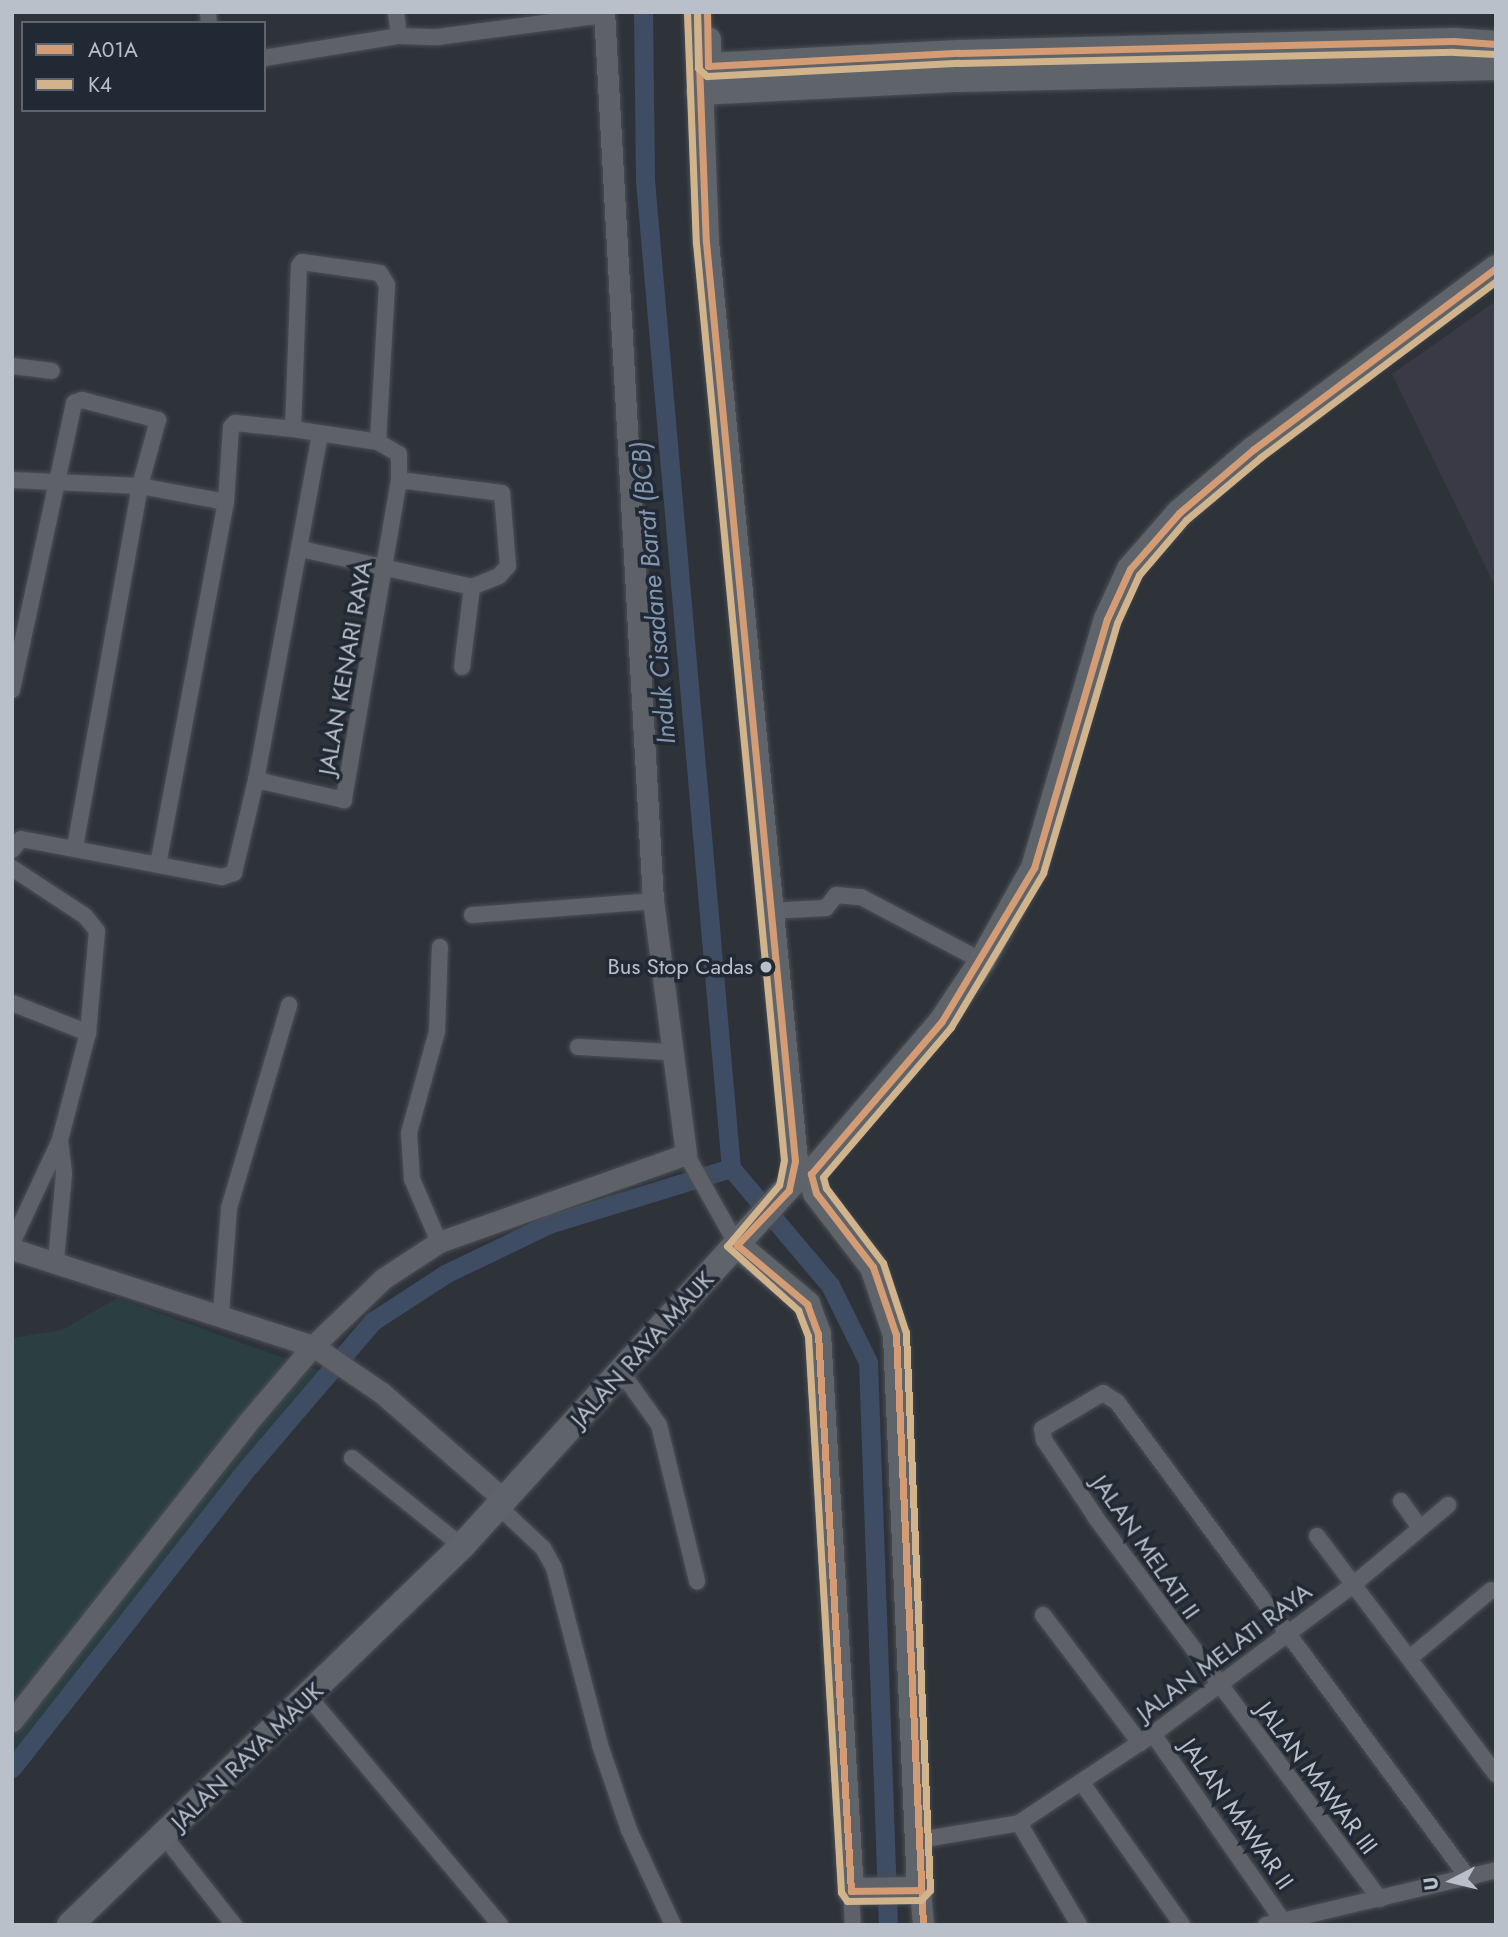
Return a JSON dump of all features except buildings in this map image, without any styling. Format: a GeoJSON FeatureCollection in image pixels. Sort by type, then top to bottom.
{"type":"FeatureCollection","features":[{"type":"Feature","properties":{"kind":"main road","name":"JALAN RAYA MAUK"},"geometry":{"type":"LineString","coordinates":[[70,1925],[309,1697],[462,1546],[622,1373],[737,1237],[789,1190],[795,1161],[768,911],[706,242],[697,12]]}},
{"type":"Feature","properties":{"kind":"main road"},"geometry":{"type":"LineString","coordinates":[[707,12],[708,66],[750,76],[960,79],[1152,61]]}},
{"type":"Feature","properties":{"kind":"main road"},"geometry":{"type":"LineString","coordinates":[[699,92],[750,76],[960,53],[1152,61],[1487,54]]}},
{"type":"Feature","properties":{"kind":"main road"},"geometry":{"type":"LineString","coordinates":[[960,53],[960,79]]}},
{"type":"Feature","properties":{"kind":"main road"},"geometry":{"type":"LineString","coordinates":[[737,1237],[807,1304],[818,1334],[858,1891],[912,1890],[919,1840],[896,1335],[873,1267],[816,1192],[811,1174],[925,1043],[982,961],[1034,868],[1107,619],[1130,569],[1179,513],[1254,449],[1496,268]]}},
{"type":"Feature","properties":{"kind":"street"},"geometry":{"type":"LineString","coordinates":[[396,12],[399,36]]}},
{"type":"Feature","properties":{"kind":"street"},"geometry":{"type":"LineString","coordinates":[[266,58],[399,36],[437,37],[604,13],[653,901],[670,1052],[690,1163],[737,1237]]}},
{"type":"Feature","properties":{"kind":"street"},"geometry":{"type":"LineString","coordinates":[[158,865],[226,502],[231,427],[235,423],[378,442],[387,285],[380,273],[302,262],[299,266],[293,429]]}},
{"type":"Feature","properties":{"kind":"street"},"geometry":{"type":"LineString","coordinates":[[12,366],[52,370]]}},
{"type":"Feature","properties":{"kind":"street"},"geometry":{"type":"LineString","coordinates":[[12,690],[72,407],[82,400],[158,419],[140,486],[75,846]]}},
{"type":"Feature","properties":{"kind":"street"},"geometry":{"type":"LineString","coordinates":[[15,841],[75,846],[222,877],[234,873],[256,780],[301,549],[320,435]]}},
{"type":"Feature","properties":{"kind":"street","name":"JALAN KENARI RAYA"},"geometry":{"type":"LineString","coordinates":[[256,780],[344,800],[386,569],[399,480],[399,454],[378,442]]}},
{"type":"Feature","properties":{"kind":"street"},"geometry":{"type":"LineString","coordinates":[[12,480],[140,486],[226,502]]}},
{"type":"Feature","properties":{"kind":"street"},"geometry":{"type":"LineString","coordinates":[[301,549],[472,587],[499,576],[508,566],[502,493],[399,480]]}},
{"type":"Feature","properties":{"kind":"street"},"geometry":{"type":"LineString","coordinates":[[462,667],[472,587]]}},
{"type":"Feature","properties":{"kind":"street"},"geometry":{"type":"LineString","coordinates":[[12,868],[96,926],[88,1033],[60,1140],[12,1243]]}},
{"type":"Feature","properties":{"kind":"street"},"geometry":{"type":"LineString","coordinates":[[768,911],[826,908],[836,895],[862,897],[982,961]]}},
{"type":"Feature","properties":{"kind":"street"},"geometry":{"type":"LineString","coordinates":[[472,915],[653,901]]}},
{"type":"Feature","properties":{"kind":"street"},"geometry":{"type":"LineString","coordinates":[[439,1242],[412,1179],[409,1133],[437,1031],[440,947]]}},
{"type":"Feature","properties":{"kind":"street"},"geometry":{"type":"LineString","coordinates":[[12,1003],[88,1033]]}},
{"type":"Feature","properties":{"kind":"street"},"geometry":{"type":"LineString","coordinates":[[220,1313],[229,1208],[289,1005]]}},
{"type":"Feature","properties":{"kind":"street"},"geometry":{"type":"LineString","coordinates":[[578,1047],[670,1052]]}},
{"type":"Feature","properties":{"kind":"street"},"geometry":{"type":"LineString","coordinates":[[56,1261],[64,1174],[60,1140]]}},
{"type":"Feature","properties":{"kind":"street"},"geometry":{"type":"LineString","coordinates":[[12,1721],[384,1278],[439,1242],[690,1163]]}},
{"type":"Feature","properties":{"kind":"street"},"geometry":{"type":"LineString","coordinates":[[12,1250],[56,1261],[220,1313],[321,1351],[373,1387],[500,1503],[543,1548],[554,1568],[604,1757],[629,1830],[673,1925]]}},
{"type":"Feature","properties":{"kind":"street"},"geometry":{"type":"LineString","coordinates":[[622,1373],[659,1425],[696,1581]]}},
{"type":"Feature","properties":{"kind":"street","name":"JALAN MELATI II"},"geometry":{"type":"LineString","coordinates":[[1217,1685],[1041,1433],[1042,1429],[1103,1393],[1117,1402],[1285,1632]]}},
{"type":"Feature","properties":{"kind":"street"},"geometry":{"type":"LineString","coordinates":[[352,1458],[462,1546]]}},
{"type":"Feature","properties":{"kind":"street"},"geometry":{"type":"LineString","coordinates":[[1401,1501],[1420,1528]]}},
{"type":"Feature","properties":{"kind":"street","name":"JALAN MELATI RAYA"},"geometry":{"type":"LineString","coordinates":[[1018,1823],[1147,1738],[1285,1632],[1354,1584],[1448,1505]]}},
{"type":"Feature","properties":{"kind":"street"},"geometry":{"type":"LineString","coordinates":[[1317,1536],[1412,1657],[1496,1774]]}},
{"type":"Feature","properties":{"kind":"street"},"geometry":{"type":"LineString","coordinates":[[1412,1657],[1491,1590]]}},
{"type":"Feature","properties":{"kind":"street","name":"JALAN MAWAR II"},"geometry":{"type":"LineString","coordinates":[[1043,1615],[1147,1738],[1283,1921]]}},
{"type":"Feature","properties":{"kind":"street"},"geometry":{"type":"LineString","coordinates":[[1285,1632],[1469,1879]]}},
{"type":"Feature","properties":{"kind":"street","name":"JALAN MAWAR III"},"geometry":{"type":"LineString","coordinates":[[1217,1685],[1380,1899]]}},
{"type":"Feature","properties":{"kind":"street"},"geometry":{"type":"LineString","coordinates":[[309,1697],[500,1925]]}},
{"type":"Feature","properties":{"kind":"street"},"geometry":{"type":"LineString","coordinates":[[1082,1783],[1182,1925]]}},
{"type":"Feature","properties":{"kind":"street"},"geometry":{"type":"LineString","coordinates":[[919,1840],[1018,1823],[1079,1925]]}},
{"type":"Feature","properties":{"kind":"street"},"geometry":{"type":"LineString","coordinates":[[164,1836],[234,1925]]}},
{"type":"Feature","properties":{"kind":"street"},"geometry":{"type":"LineString","coordinates":[[1266,1925],[1469,1879],[1496,1870]]}},
{"type":"Feature","properties":{"kind":"street"},"geometry":{"type":"LineString","coordinates":[[912,1890],[922,1925]]}},
{"type":"Feature","properties":{"kind":"street"},"geometry":{"type":"LineString","coordinates":[[853,1925],[858,1891]]}},
{"type":"Feature","properties":{"kind":"shaded area"},"geometry":{"type":"Polygon","coordinates":[[[1496,301],[1496,588],[1392,374],[1496,301]]]}},
{"type":"Feature","properties":{"kind":"shaded area"},"geometry":{"type":"Polygon","coordinates":[[[117,1298],[320,1371],[12,1761],[12,1338],[62,1330],[117,1298]]]}},
{"type":"Feature","properties":{"kind":"waterway","name":"Induk Cisadane Barat (BCB)"},"geometry":{"type":"LineString","coordinates":[[643,12],[645,180],[731,1168]]}},
{"type":"Feature","properties":{"kind":"waterway"},"geometry":{"type":"LineString","coordinates":[[731,1168],[830,1285],[868,1362],[888,1925]]}},
{"type":"Feature","properties":{"kind":"waterway"},"geometry":{"type":"LineString","coordinates":[[12,1768],[249,1466],[373,1321],[447,1273],[549,1224],[731,1168]]}},
{"type":"Feature","properties":{"kind":"transit line","name":"K4"},"geometry":{"type":"LineString","coordinates":[[687,12],[696,243],[784,1160],[779,1185],[727,1246],[798,1310],[808,1336],[841,1892],[847,1901],[921,1900],[930,1890],[906,1333],[883,1263],[826,1188],[823,1177],[951,1027],[1043,873],[1117,623],[1139,575],[1186,520],[1261,457],[1496,281]]}},
{"type":"Feature","properties":{"kind":"transit line","name":"A01A"},"geometry":{"type":"LineString","coordinates":[[697,12],[706,242],[795,1161],[789,1190],[737,1245],[807,1304],[818,1334],[851,1891],[920,1890]]}},
{"type":"Feature","properties":{"kind":"transit line","name":"K4"},"geometry":{"type":"LineString","coordinates":[[697,12],[698,68],[707,76],[959,63],[1454,52],[1495,54]]}},
{"type":"Feature","properties":{"kind":"transit line","name":"A01A"},"geometry":{"type":"LineString","coordinates":[[707,12],[708,66],[959,53],[1454,41],[1496,44]]}},
{"type":"Feature","properties":{"kind":"transit line","name":"A01A"},"geometry":{"type":"LineString","coordinates":[[923,1925],[896,1335],[873,1267],[816,1193],[811,1174],[942,1021],[1034,868],[1107,619],[1130,569],[1179,513],[1254,449],[1496,268]]}},
{"type":"Feature","properties":{"kind":"place","name":"Bus Stop Cadas"},"geometry":{"type":"Point","coordinates":[766,967]}}]}
